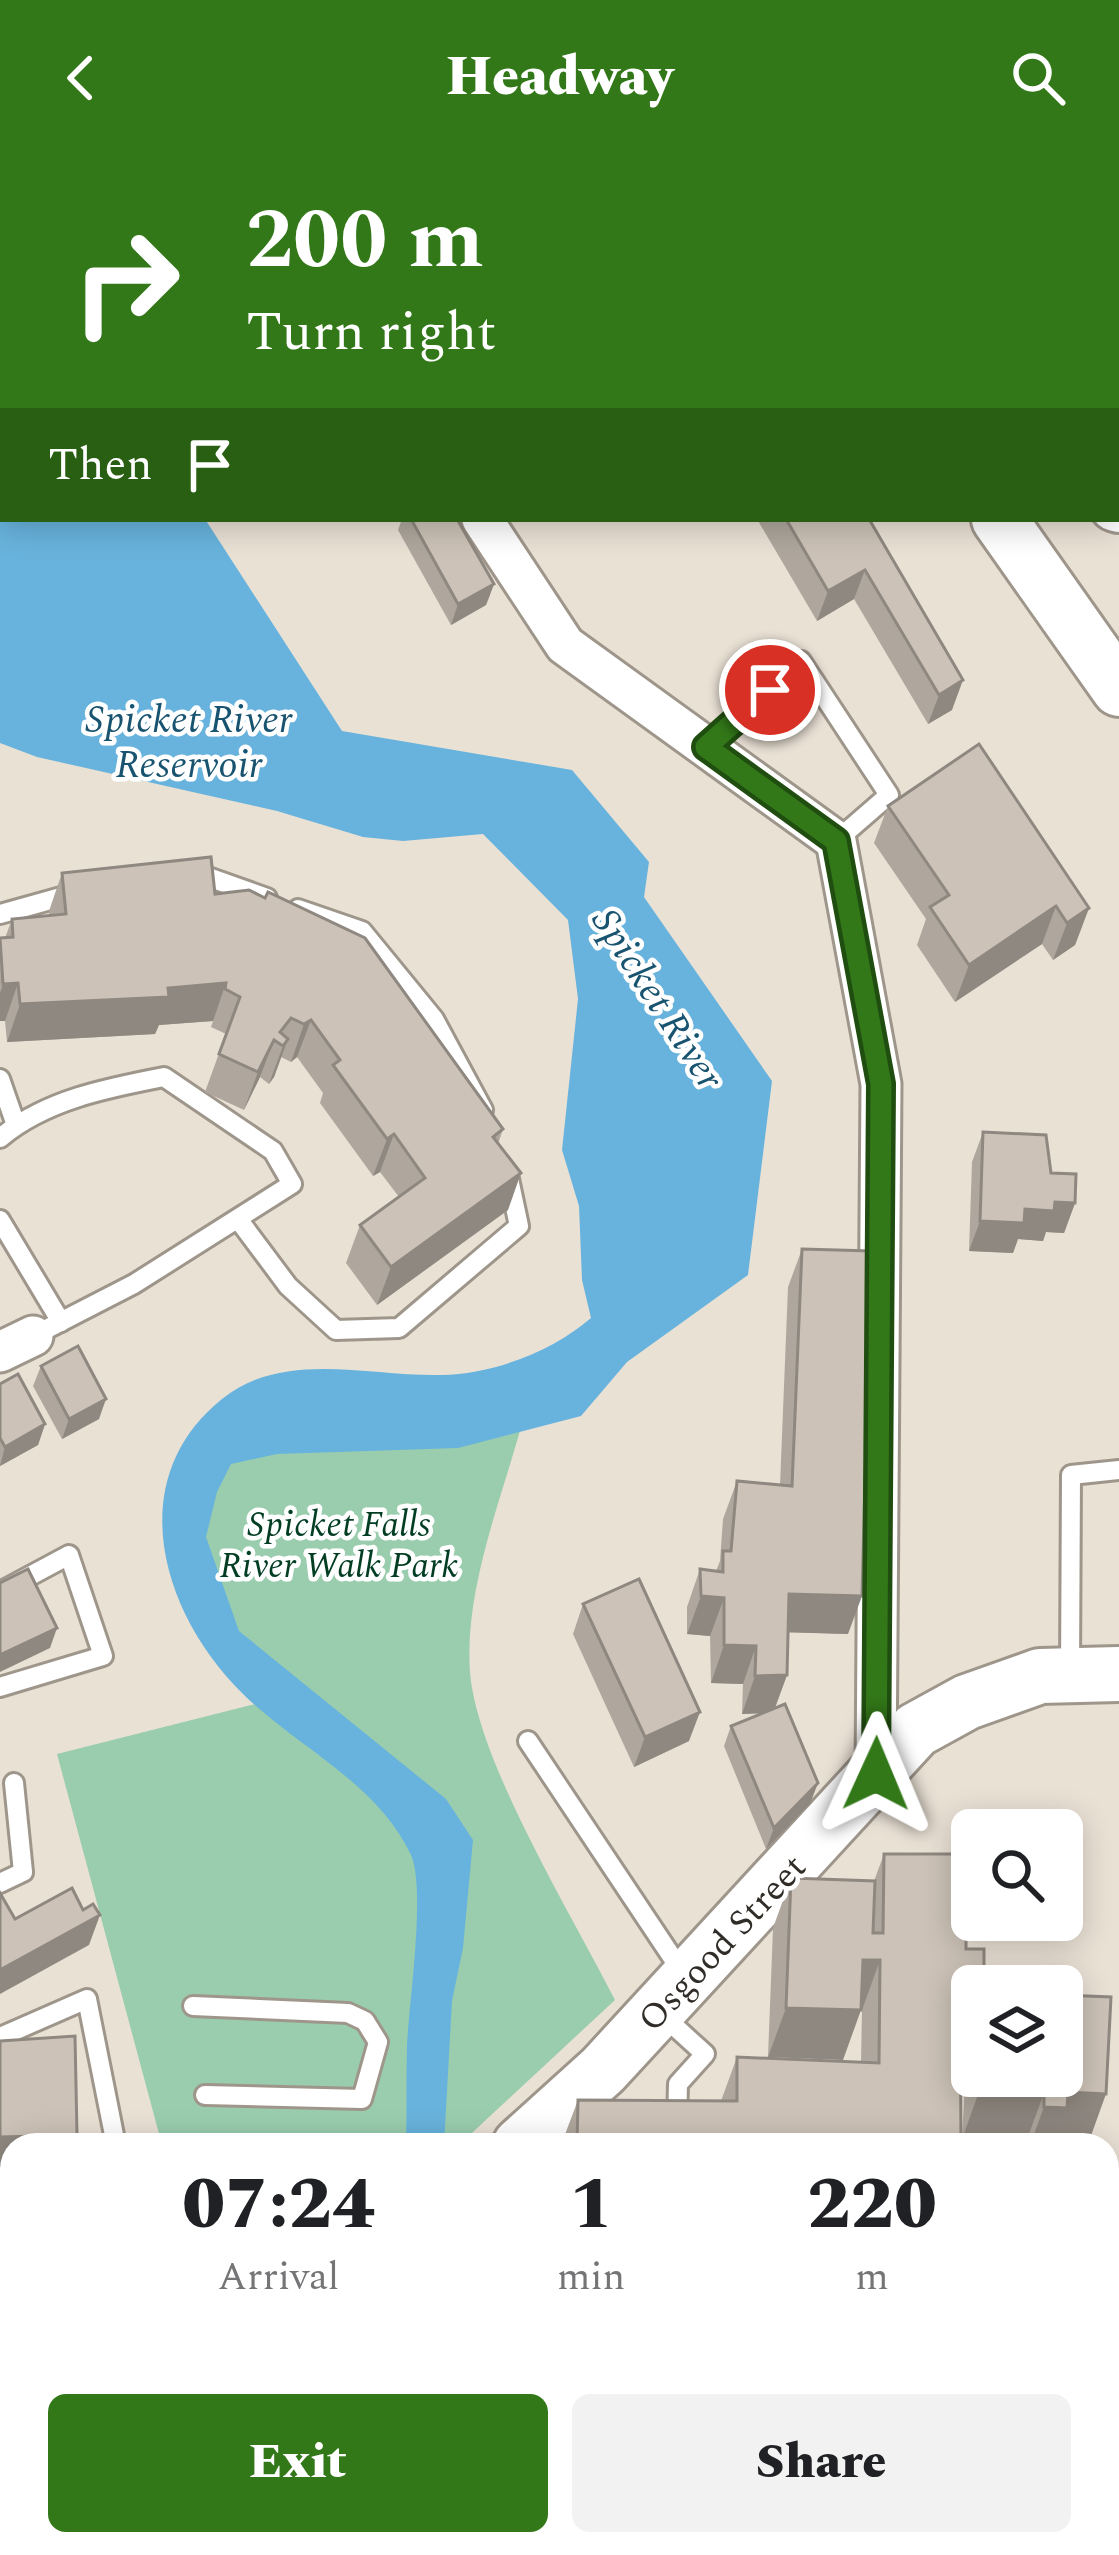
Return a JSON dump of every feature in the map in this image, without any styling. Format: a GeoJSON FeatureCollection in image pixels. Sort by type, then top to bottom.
{"type":"FeatureCollection","features":[{"type":"Feature","properties":{"kind":"main road"},"geometry":{"type":"LineString","coordinates":[[1001,522],[1119,688]]}},
{"type":"Feature","properties":{"kind":"main road","name":"Osgood Street"},"geometry":{"type":"LineString","coordinates":[[533,2133],[603,2070],[916,1730],[967,1702],[1040,1676],[1094,1675]]}},
{"type":"Feature","properties":{"kind":"street"},"geometry":{"type":"LineString","coordinates":[[484,522],[565,645],[836,841],[881,1084],[876,1774]]}},
{"type":"Feature","properties":{"kind":"lane"},"geometry":{"type":"LineString","coordinates":[[706,747],[801,662],[889,795],[836,841]]}},
{"type":"Feature","properties":{"kind":"lane"},"geometry":{"type":"LineString","coordinates":[[165,882],[208,877],[362,932],[434,1018],[494,1138]]}},
{"type":"Feature","properties":{"kind":"lane"},"geometry":{"type":"LineString","coordinates":[[0,914],[59,894],[101,889]]}},
{"type":"Feature","properties":{"kind":"lane"},"geometry":{"type":"LineString","coordinates":[[0,1079],[8,1132],[96,1090],[164,1078],[273,1151],[292,1184],[134,1284],[31,1337],[0,1220]]}},
{"type":"Feature","properties":{"kind":"lane"},"geometry":{"type":"LineString","coordinates":[[238,1219],[288,1286],[336,1330],[399,1328],[519,1226],[502,1158]]}},
{"type":"Feature","properties":{"kind":"lane"},"geometry":{"type":"LineString","coordinates":[[1094,1675],[1071,1475],[1119,1470]]}},
{"type":"Feature","properties":{"kind":"lane"},"geometry":{"type":"LineString","coordinates":[[0,1592],[69,1555],[103,1656],[0,1687]]}},
{"type":"Feature","properties":{"kind":"lane"},"geometry":{"type":"LineString","coordinates":[[529,1741],[705,2054],[678,2084],[677,2133]]}},
{"type":"Feature","properties":{"kind":"lane"},"geometry":{"type":"LineString","coordinates":[[0,1883],[23,1872],[14,1783]]}},
{"type":"Feature","properties":{"kind":"lane"},"geometry":{"type":"LineString","coordinates":[[0,2037],[87,1999],[114,2133]]}},
{"type":"Feature","properties":{"kind":"lane"},"geometry":{"type":"LineString","coordinates":[[193,2006],[348,2013],[365,2021],[378,2042],[362,2099],[205,2095]]}},
{"type":"Feature","properties":{"kind":"green space","name":"Spicket Falls River Walk Park"},"geometry":{"type":"Polygon","coordinates":[[[523,1420],[479,1576],[470,1672],[476,1708],[508,1792],[615,2000],[472,2133],[159,2133],[57,1754],[275,1699],[182,1556],[220,1429],[523,1420]]]}},
{"type":"Feature","properties":{"kind":"water"},"geometry":{"type":"Polygon","coordinates":[[[0,522],[207,522],[342,731],[572,770],[649,862],[644,897],[772,1081],[748,1275],[627,1362],[581,1416],[458,1448],[277,1454],[231,1464],[217,1492],[206,1537],[239,1631],[446,1799],[473,1840],[463,1948],[452,2001],[445,2133],[406,2133],[417,1919],[411,1855],[378,1806],[263,1712],[214,1661],[174,1587],[164,1547],[163,1507],[171,1468],[191,1432],[222,1399],[246,1384],[300,1370],[462,1374],[541,1350],[591,1318],[582,1280],[579,1206],[562,1150],[578,999],[568,920],[483,834],[403,841],[363,837],[277,811],[37,757],[0,743],[0,522]]]}},
{"type":"Feature","properties":{"kind":"building"},"geometry":{"type":"Polygon","coordinates":[[[413,522],[459,522],[494,584],[458,604],[413,522]]]}},
{"type":"Feature","properties":{"kind":"building"},"geometry":{"type":"Polygon","coordinates":[[[788,522],[871,522],[963,680],[939,695],[865,570],[828,591],[788,522]]]}},
{"type":"Feature","properties":{"kind":"building"},"geometry":{"type":"Polygon","coordinates":[[[979,744],[1089,908],[1067,923],[1056,906],[969,965],[930,907],[949,895],[888,806],[979,744]]]}},
{"type":"Feature","properties":{"kind":"building"},"geometry":{"type":"Polygon","coordinates":[[[211,857],[215,894],[249,890],[265,898],[268,892],[365,938],[503,1129],[493,1137],[521,1173],[391,1267],[360,1225],[425,1178],[394,1134],[387,1139],[333,1065],[340,1060],[311,1020],[304,1024],[291,1018],[280,1032],[288,1039],[283,1046],[274,1040],[258,1072],[219,1054],[240,997],[225,989],[226,983],[168,988],[169,997],[20,1004],[18,983],[3,984],[0,938],[13,937],[12,919],[66,914],[62,873],[211,857]]]}},
{"type":"Feature","properties":{"kind":"building"},"geometry":{"type":"Polygon","coordinates":[[[983,1132],[1046,1135],[1051,1173],[1076,1174],[1075,1203],[1055,1202],[1054,1211],[1025,1209],[1024,1223],[980,1221],[983,1132]]]}},
{"type":"Feature","properties":{"kind":"building"},"geometry":{"type":"Polygon","coordinates":[[[802,1249],[871,1251],[862,1596],[789,1594],[787,1675],[755,1676],[756,1646],[724,1645],[724,1598],[701,1596],[700,1569],[723,1572],[723,1551],[731,1551],[737,1481],[792,1486],[802,1249]]]}},
{"type":"Feature","properties":{"kind":"building"},"geometry":{"type":"Polygon","coordinates":[[[78,1346],[106,1399],[69,1419],[41,1366],[78,1346]]]}},
{"type":"Feature","properties":{"kind":"building"},"geometry":{"type":"Polygon","coordinates":[[[18,1374],[45,1424],[5,1447],[0,1438],[0,1384],[18,1374]]]}},
{"type":"Feature","properties":{"kind":"building"},"geometry":{"type":"Polygon","coordinates":[[[28,1569],[57,1628],[0,1655],[0,1583],[28,1569]]]}},
{"type":"Feature","properties":{"kind":"building"},"geometry":{"type":"Polygon","coordinates":[[[639,1579],[700,1712],[645,1737],[583,1604],[639,1579]]]}},
{"type":"Feature","properties":{"kind":"building"},"geometry":{"type":"Polygon","coordinates":[[[785,1704],[818,1783],[774,1828],[731,1726],[785,1704]]]}},
{"type":"Feature","properties":{"kind":"building"},"geometry":{"type":"Polygon","coordinates":[[[884,1854],[951,1854],[951,1941],[966,1941],[966,1949],[984,1949],[984,1965],[951,1965],[951,2097],[961,2097],[961,2133],[577,2133],[578,2100],[737,2101],[737,2057],[879,2063],[880,1960],[863,1960],[861,2010],[786,2008],[791,1878],[875,1881],[873,1933],[883,1933],[884,1854]]]}},
{"type":"Feature","properties":{"kind":"building"},"geometry":{"type":"Polygon","coordinates":[[[72,1888],[83,1910],[93,1904],[100,1915],[0,1970],[0,1893],[15,1919],[72,1888]]]}},
{"type":"Feature","properties":{"kind":"building"},"geometry":{"type":"Polygon","coordinates":[[[1083,1996],[1111,1997],[1106,2094],[1083,2093],[1083,1996]]]}},
{"type":"Feature","properties":{"kind":"building"},"geometry":{"type":"Polygon","coordinates":[[[75,2036],[77,2133],[0,2133],[0,2041],[75,2036]]]}},
{"type":"Feature","properties":{"kind":"building"},"geometry":{"type":"Polygon","coordinates":[[[1044,2097],[1068,2097],[1067,2108],[1044,2107],[1044,2097]]]}},
{"type":"Feature","properties":{"kind":"route"},"geometry":{"type":"LineString","coordinates":[[770,690],[706,747],[836,841],[881,1084],[876,1774]]}},
{"type":"Feature","properties":{"kind":"water label","name":"Spicket River Reservoir"},"geometry":{"type":"Point","coordinates":[189,740]}},
{"type":"Feature","properties":{"kind":"water label","name":"Spicket River"},"geometry":{"type":"Point","coordinates":[659,998]}}]}
